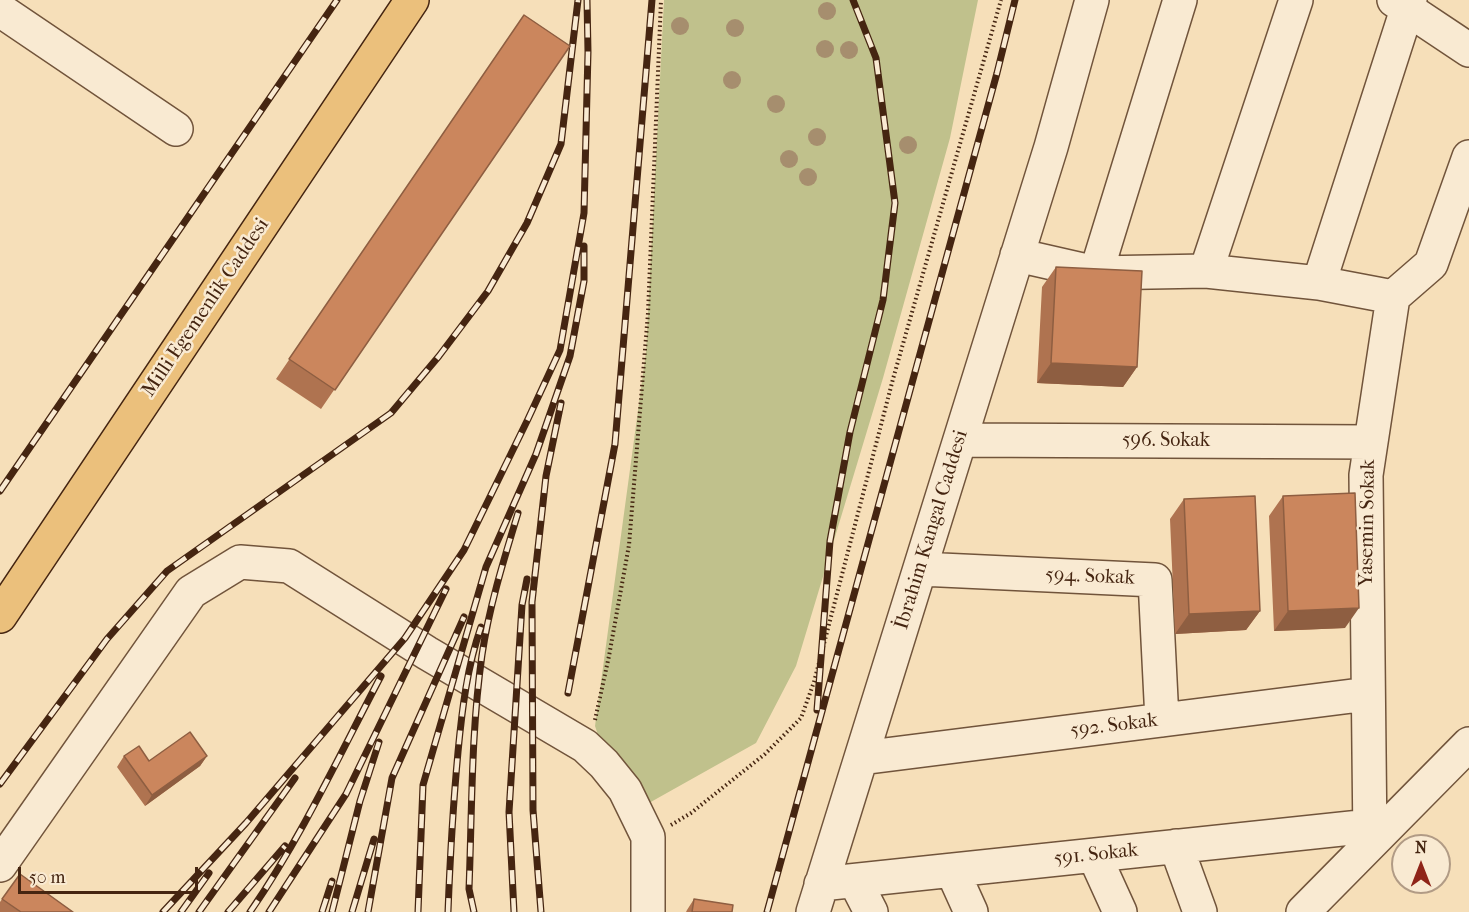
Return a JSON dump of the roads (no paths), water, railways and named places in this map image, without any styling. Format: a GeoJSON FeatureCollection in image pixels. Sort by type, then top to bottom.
{"type":"FeatureCollection","features":[{"type":"Feature","properties":{"kind":"main road","name":"Milli Egemenlik Caddesi"},"geometry":{"type":"LineString","coordinates":[[0,576],[111,415],[385,0]]}},
{"type":"Feature","properties":{"kind":"main road","name":"Milli Egemenlik Caddesi"},"geometry":{"type":"LineString","coordinates":[[0,616],[412,0]]}},
{"type":"Feature","properties":{"kind":"street","name":"İbrahim Kangal Caddesi"},"geometry":{"type":"LineString","coordinates":[[1051,147],[1070,0]]}},
{"type":"Feature","properties":{"kind":"street","name":"İbrahim Kangal Caddesi"},"geometry":{"type":"LineString","coordinates":[[817,898],[1051,147],[1092,0]]}},
{"type":"Feature","properties":{"kind":"street"},"geometry":{"type":"LineString","coordinates":[[1096,273],[1180,0]]}},
{"type":"Feature","properties":{"kind":"street"},"geometry":{"type":"LineString","coordinates":[[1206,271],[1296,0]]}},
{"type":"Feature","properties":{"kind":"street"},"geometry":{"type":"LineString","coordinates":[[1319,283],[1404,3],[1469,50]]}},
{"type":"Feature","properties":{"kind":"street"},"geometry":{"type":"LineString","coordinates":[[0,10],[176,129]]}},
{"type":"Feature","properties":{"kind":"street"},"geometry":{"type":"LineString","coordinates":[[1017,255],[1096,273],[1206,271],[1319,283],[1393,297],[1431,264],[1469,157]]}},
{"type":"Feature","properties":{"kind":"street","name":"Yasemin Sokak"},"geometry":{"type":"LineString","coordinates":[[1370,834],[1366,475],[1393,297]]}},
{"type":"Feature","properties":{"kind":"street","name":"596. Sokak"},"geometry":{"type":"LineString","coordinates":[[960,440],[1371,441]]}},
{"type":"Feature","properties":{"kind":"street"},"geometry":{"type":"LineString","coordinates":[[0,865],[191,592],[240,562],[289,566],[419,648],[585,746],[604,764],[625,790],[648,837],[648,912]]}},
{"type":"Feature","properties":{"kind":"street","name":"594. Sokak"},"geometry":{"type":"LineString","coordinates":[[920,570],[1155,579],[1162,720]]}},
{"type":"Feature","properties":{"kind":"street","name":"592. Sokak"},"geometry":{"type":"LineString","coordinates":[[861,758],[1368,694]]}},
{"type":"Feature","properties":{"kind":"street"},"geometry":{"type":"LineString","coordinates":[[1303,912],[1370,834],[1465,754]]}},
{"type":"Feature","properties":{"kind":"street","name":"591. Sokak"},"geometry":{"type":"LineString","coordinates":[[817,898],[855,881],[1176,846],[1370,834]]}},
{"type":"Feature","properties":{"kind":"street"},"geometry":{"type":"LineString","coordinates":[[1176,846],[1200,912]]}},
{"type":"Feature","properties":{"kind":"street"},"geometry":{"type":"LineString","coordinates":[[1094,855],[1120,912]]}},
{"type":"Feature","properties":{"kind":"street"},"geometry":{"type":"LineString","coordinates":[[952,870],[971,912]]}},
{"type":"Feature","properties":{"kind":"street"},"geometry":{"type":"LineString","coordinates":[[855,881],[871,912]]}},
{"type":"Feature","properties":{"kind":"railway"},"geometry":{"type":"LineString","coordinates":[[0,491],[337,0]]}},
{"type":"Feature","properties":{"kind":"railway"},"geometry":{"type":"LineString","coordinates":[[0,784],[107,639],[167,571],[391,413],[439,356],[488,291],[527,223],[561,144],[578,0]]}},
{"type":"Feature","properties":{"kind":"railway"},"geometry":{"type":"LineString","coordinates":[[163,912],[246,823],[405,638],[464,550],[528,419],[560,350],[584,213],[587,0]]}},
{"type":"Feature","properties":{"kind":"railway"},"geometry":{"type":"LineString","coordinates":[[568,693],[615,444],[652,0]]}},
{"type":"Feature","properties":{"kind":"railway"},"geometry":{"type":"LineString","coordinates":[[817,710],[830,541],[850,432],[883,300],[895,203],[876,58],[853,0]]}},
{"type":"Feature","properties":{"kind":"railway"},"geometry":{"type":"LineString","coordinates":[[767,912],[1015,0]]}},
{"type":"Feature","properties":{"kind":"railway"},"geometry":{"type":"LineString","coordinates":[[418,912],[423,785],[486,567],[536,454],[570,356],[584,281],[584,246]]}},
{"type":"Feature","properties":{"kind":"railway"},"geometry":{"type":"LineString","coordinates":[[541,912],[533,810],[532,602],[546,476],[561,403]]}},
{"type":"Feature","properties":{"kind":"railway"},"geometry":{"type":"LineString","coordinates":[[474,912],[469,889],[478,684],[497,583],[518,513]]}},
{"type":"Feature","properties":{"kind":"railway"},"geometry":{"type":"LineString","coordinates":[[514,912],[509,812],[522,605],[527,579]]}},
{"type":"Feature","properties":{"kind":"railway"},"geometry":{"type":"LineString","coordinates":[[269,912],[346,794],[446,589]]}},
{"type":"Feature","properties":{"kind":"railway"},"geometry":{"type":"LineString","coordinates":[[368,912],[392,778],[464,617]]}},
{"type":"Feature","properties":{"kind":"railway"},"geometry":{"type":"LineString","coordinates":[[448,912],[461,720],[469,673],[481,627]]}},
{"type":"Feature","properties":{"kind":"railway"},"geometry":{"type":"LineString","coordinates":[[250,912],[303,826],[381,676]]}},
{"type":"Feature","properties":{"kind":"railway"},"geometry":{"type":"LineString","coordinates":[[332,912],[360,801],[379,742]]}},
{"type":"Feature","properties":{"kind":"railway"},"geometry":{"type":"LineString","coordinates":[[199,912],[295,778]]}},
{"type":"Feature","properties":{"kind":"railway"},"geometry":{"type":"LineString","coordinates":[[352,912],[374,839]]}},
{"type":"Feature","properties":{"kind":"railway"},"geometry":{"type":"LineString","coordinates":[[228,912],[285,846]]}},
{"type":"Feature","properties":{"kind":"railway"},"geometry":{"type":"LineString","coordinates":[[181,912],[209,873]]}},
{"type":"Feature","properties":{"kind":"railway"},"geometry":{"type":"LineString","coordinates":[[322,912],[332,881]]}}]}
